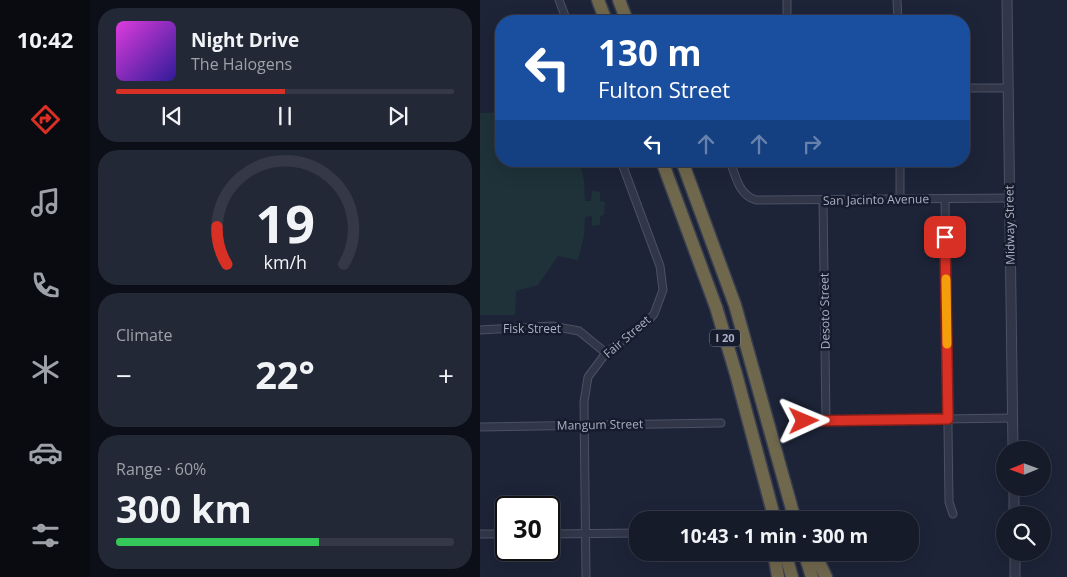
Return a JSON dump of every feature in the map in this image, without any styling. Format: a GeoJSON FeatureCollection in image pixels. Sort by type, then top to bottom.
{"type":"FeatureCollection","features":[{"type":"Feature","properties":{"kind":"highway"},"geometry":{"type":"LineString","coordinates":[[598,0],[604,15]]}},
{"type":"Feature","properties":{"kind":"highway"},"geometry":{"type":"LineString","coordinates":[[619,0],[625,15]]}},
{"type":"Feature","properties":{"kind":"highway","name":"I 20"},"geometry":{"type":"LineString","coordinates":[[664,167],[716,307],[736,374],[772,511]]}},
{"type":"Feature","properties":{"kind":"highway","name":"I 20"},"geometry":{"type":"LineString","coordinates":[[684,167],[738,314],[794,511]]}},
{"type":"Feature","properties":{"kind":"highway"},"geometry":{"type":"LineString","coordinates":[[775,561],[778,577]]}},
{"type":"Feature","properties":{"kind":"highway"},"geometry":{"type":"LineString","coordinates":[[788,561],[792,577]]}},
{"type":"Feature","properties":{"kind":"highway"},"geometry":{"type":"LineString","coordinates":[[807,561],[812,577]]}},
{"type":"Feature","properties":{"kind":"highway"},"geometry":{"type":"LineString","coordinates":[[818,561],[826,577]]}},
{"type":"Feature","properties":{"kind":"street"},"geometry":{"type":"LineString","coordinates":[[559,0],[565,15]]}},
{"type":"Feature","properties":{"kind":"street"},"geometry":{"type":"LineString","coordinates":[[787,0],[787,15]]}},
{"type":"Feature","properties":{"kind":"street"},"geometry":{"type":"LineString","coordinates":[[897,0],[898,15]]}},
{"type":"Feature","properties":{"kind":"street","name":"Midway Street"},"geometry":{"type":"LineString","coordinates":[[1007,0],[1014,441]]}},
{"type":"Feature","properties":{"kind":"street"},"geometry":{"type":"LineString","coordinates":[[970,88],[1008,88]]}},
{"type":"Feature","properties":{"kind":"street","name":"Fair Street"},"geometry":{"type":"LineString","coordinates":[[586,577],[584,402],[588,378],[606,353],[647,322],[654,314],[663,290],[660,266],[623,167]]}},
{"type":"Feature","properties":{"kind":"street","name":"San Jacinto Avenue"},"geometry":{"type":"LineString","coordinates":[[733,167],[744,194],[756,200],[823,201],[1010,198]]}},
{"type":"Feature","properties":{"kind":"street"},"geometry":{"type":"LineString","coordinates":[[900,167],[900,200]]}},
{"type":"Feature","properties":{"kind":"street"},"geometry":{"type":"LineString","coordinates":[[945,199],[949,502],[953,514]]}},
{"type":"Feature","properties":{"kind":"street","name":"Desoto Street"},"geometry":{"type":"LineString","coordinates":[[823,201],[826,421]]}},
{"type":"Feature","properties":{"kind":"street","name":"Fisk Street"},"geometry":{"type":"LineString","coordinates":[[480,330],[552,326],[579,331],[606,353]]}},
{"type":"Feature","properties":{"kind":"street"},"geometry":{"type":"LineString","coordinates":[[804,421],[1013,418]]}},
{"type":"Feature","properties":{"kind":"street","name":"Mangum Street"},"geometry":{"type":"LineString","coordinates":[[480,427],[721,423]]}},
{"type":"Feature","properties":{"kind":"street"},"geometry":{"type":"LineString","coordinates":[[560,534],[629,533]]}},
{"type":"Feature","properties":{"kind":"street"},"geometry":{"type":"LineString","coordinates":[[480,534],[495,534]]}},
{"type":"Feature","properties":{"kind":"street"},"geometry":{"type":"LineString","coordinates":[[1015,561],[1015,577]]}},
{"type":"Feature","properties":{"kind":"shaded area"},"geometry":{"type":"Polygon","coordinates":[[[495,112],[495,167],[581,167],[584,180],[585,201],[591,201],[592,191],[600,192],[600,201],[605,202],[604,215],[600,216],[600,225],[592,226],[592,216],[585,217],[584,236],[578,260],[558,256],[538,285],[516,291],[515,315],[480,315],[480,113],[495,112]]]}},
{"type":"Feature","properties":{"kind":"slow traffic"},"geometry":{"type":"LineString","coordinates":[[946,279],[947,344]]}},
{"type":"Feature","properties":{"kind":"route"},"geometry":{"type":"LineString","coordinates":[[804,421],[948,419],[945,237]]}}]}
